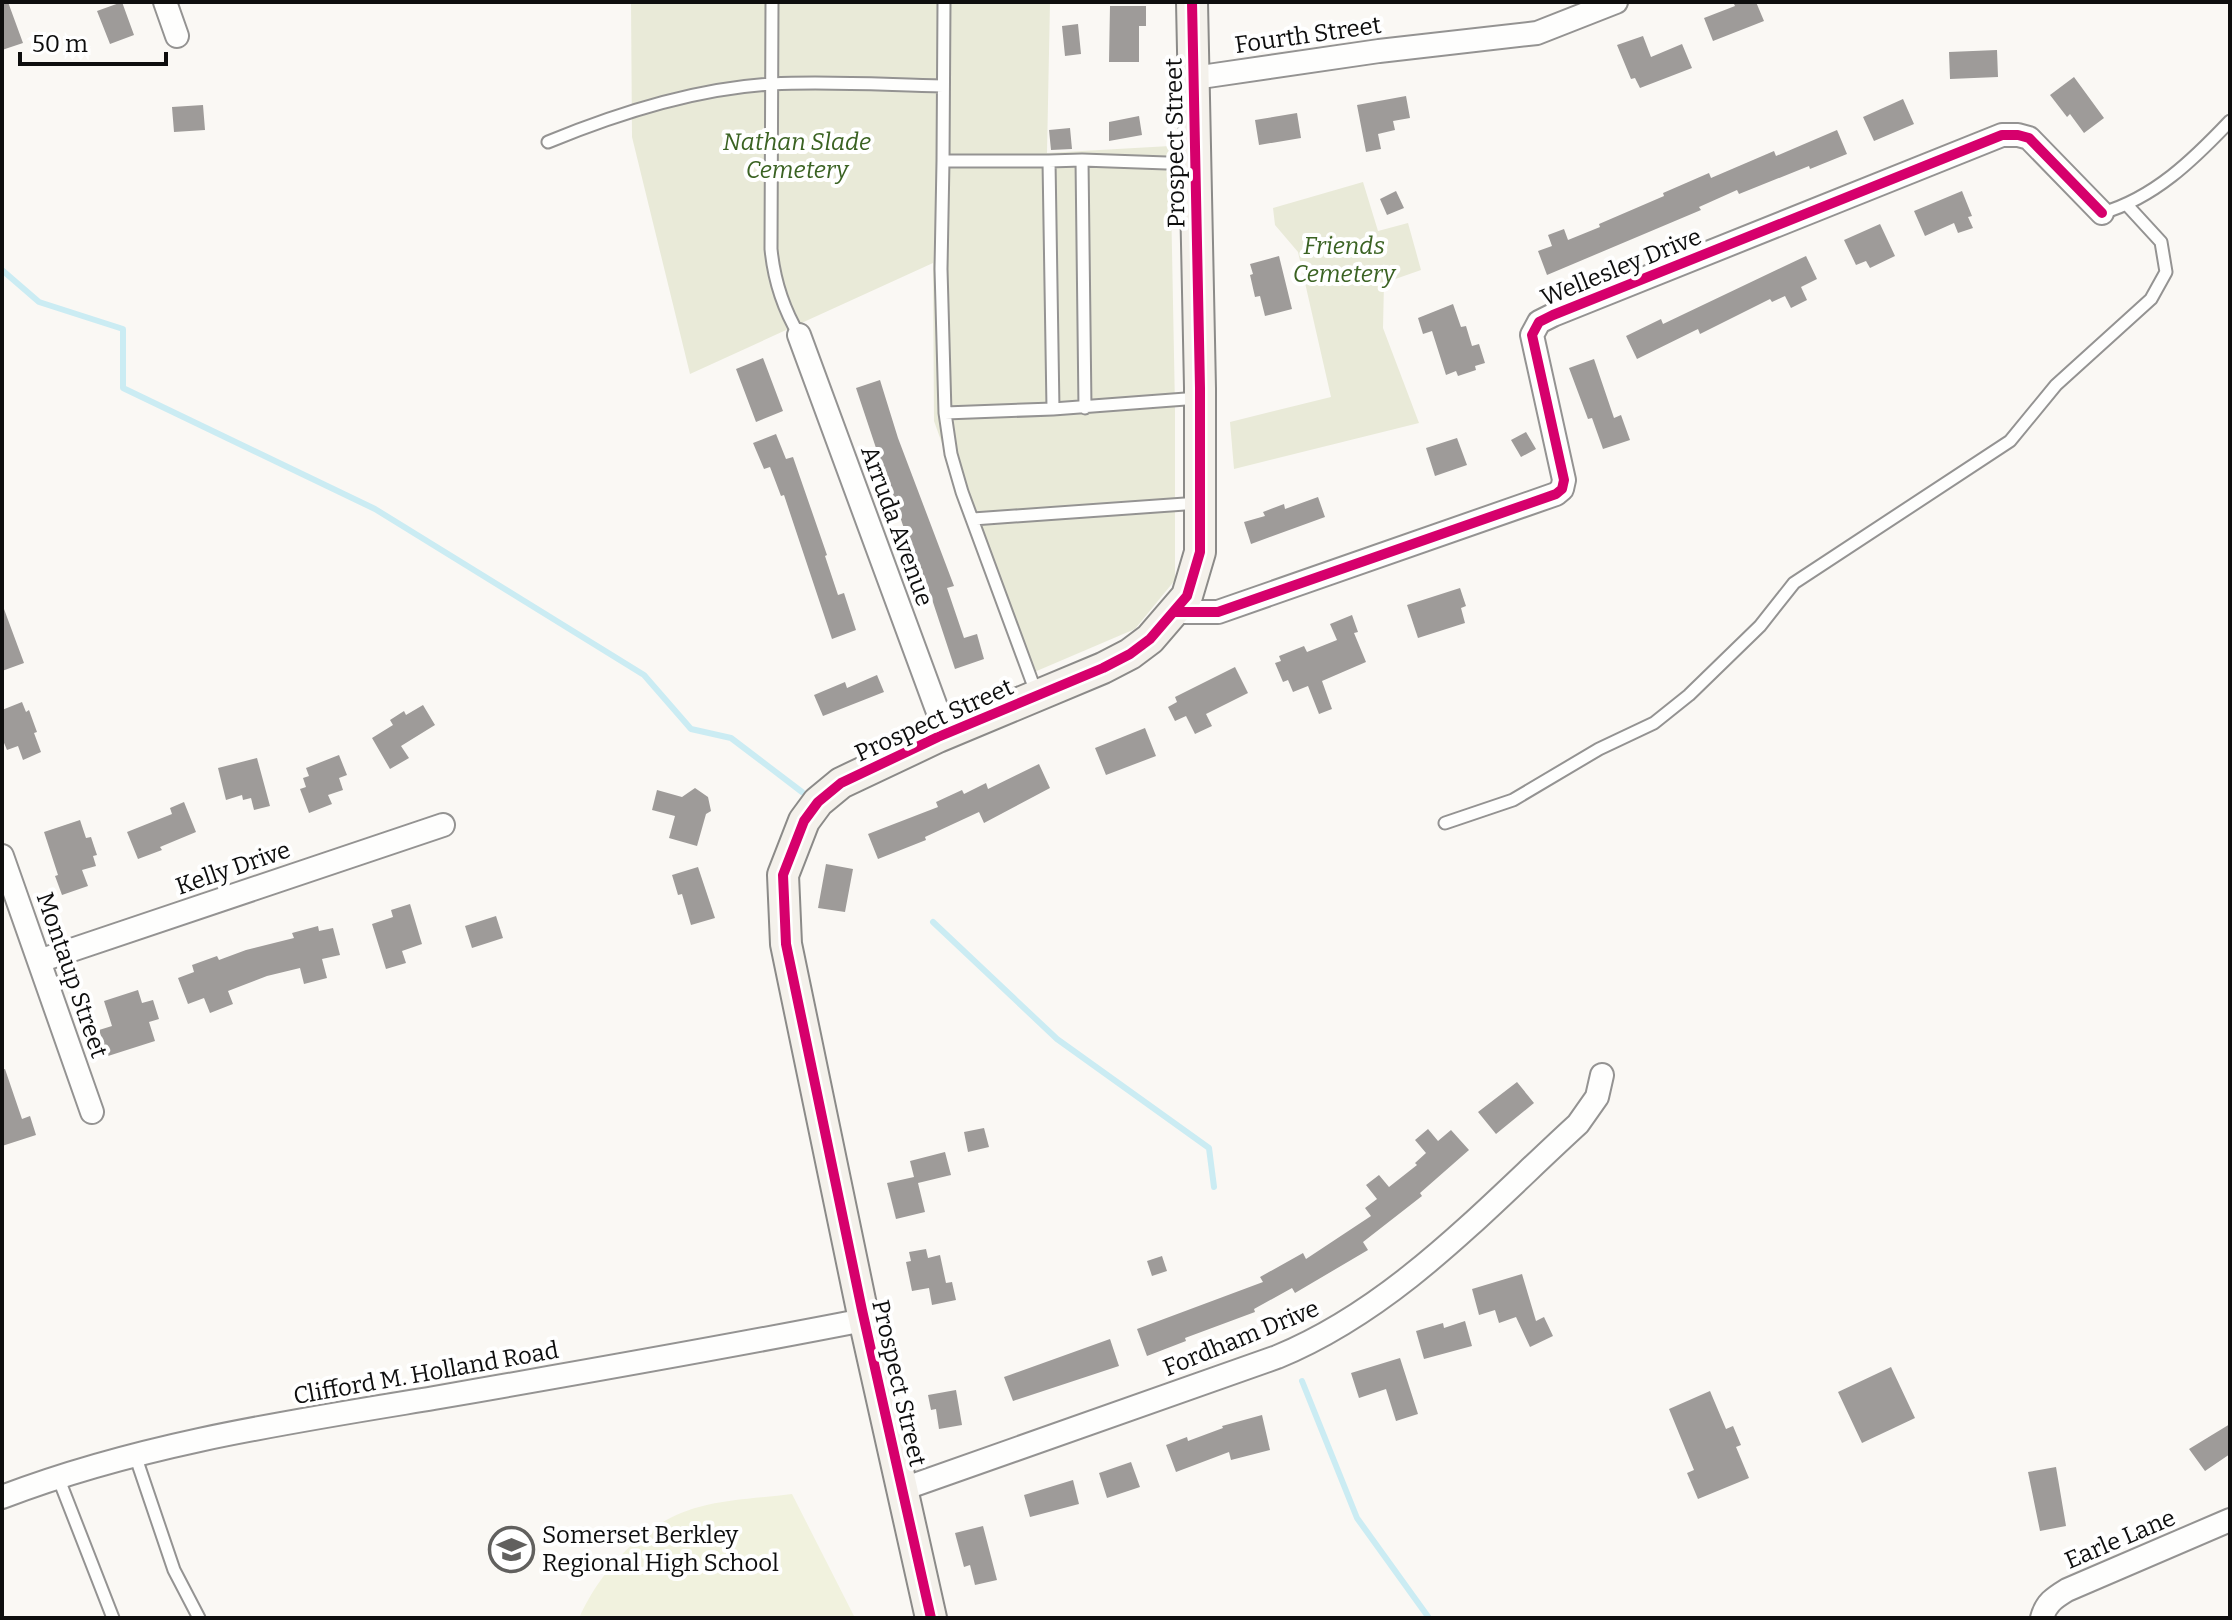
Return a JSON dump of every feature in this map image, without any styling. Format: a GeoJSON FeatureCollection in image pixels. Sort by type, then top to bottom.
{"type":"FeatureCollection","features":[{"type":"Feature","properties":{"kind":"street"},"geometry":{"type":"LineString","coordinates":[[165,2],[177,36]]}},
{"type":"Feature","properties":{"kind":"street","name":"Prospect Street"},"geometry":{"type":"LineString","coordinates":[[931,1618],[864,1320],[786,944],[783,875],[804,821],[818,802],[841,783],[1130,654],[1150,639],[1187,596],[1199,560],[1200,503],[1192,2]]}},
{"type":"Feature","properties":{"kind":"street","name":"Fourth Street"},"geometry":{"type":"LineString","coordinates":[[1194,78],[1379,51],[1537,33],[1616,2]]}},
{"type":"Feature","properties":{"kind":"street","name":"Wellesley Drive"},"geometry":{"type":"LineString","coordinates":[[1176,612],[1218,612],[1556,494],[1562,489],[1564,480],[1532,335],[1539,322],[1553,315],[2002,135],[2029,138],[2102,213]]}},
{"type":"Feature","properties":{"kind":"street","name":"Arruda Avenue"},"geometry":{"type":"LineString","coordinates":[[799,335],[946,734]]}},
{"type":"Feature","properties":{"kind":"street","name":"Kelly Drive"},"geometry":{"type":"LineString","coordinates":[[39,961],[443,825]]}},
{"type":"Feature","properties":{"kind":"street","name":"Montaup Street"},"geometry":{"type":"LineString","coordinates":[[2,856],[92,1112]]}},
{"type":"Feature","properties":{"kind":"street","name":"Fordham Drive"},"geometry":{"type":"LineString","coordinates":[[903,1489],[1277,1357],[1337,1328],[1425,1264],[1578,1124],[1597,1097],[1602,1075]]}},
{"type":"Feature","properties":{"kind":"street","name":"Clifford M. Holland Road"},"geometry":{"type":"LineString","coordinates":[[2,1497],[58,1476],[159,1447],[656,1360],[864,1320]]}},
{"type":"Feature","properties":{"kind":"street","name":"Earle Lane"},"geometry":{"type":"LineString","coordinates":[[2042,1618],[2045,1607],[2067,1590],[2230,1520]]}},
{"type":"Feature","properties":{"kind":"lane"},"geometry":{"type":"LineString","coordinates":[[772,2],[771,249],[773,273],[785,310],[799,335]]}},
{"type":"Feature","properties":{"kind":"lane"},"geometry":{"type":"LineString","coordinates":[[944,2],[941,269],[945,413],[951,454],[1038,696]]}},
{"type":"Feature","properties":{"kind":"lane"},"geometry":{"type":"LineString","coordinates":[[548,142],[592,124],[721,90],[772,84],[943,86]]}},
{"type":"Feature","properties":{"kind":"lane"},"geometry":{"type":"LineString","coordinates":[[2102,213],[2127,205],[2188,165],[2230,121]]}},
{"type":"Feature","properties":{"kind":"lane"},"geometry":{"type":"LineString","coordinates":[[943,161],[1082,160],[1196,164]]}},
{"type":"Feature","properties":{"kind":"lane"},"geometry":{"type":"LineString","coordinates":[[1082,160],[1085,408]]}},
{"type":"Feature","properties":{"kind":"lane"},"geometry":{"type":"LineString","coordinates":[[1049,161],[1053,409]]}},
{"type":"Feature","properties":{"kind":"lane"},"geometry":{"type":"LineString","coordinates":[[1445,823],[1513,800],[1599,749],[1654,723],[1689,695],[1760,626],[1794,583],[2010,441],[2056,385],[2151,299],[2166,272],[2161,242],[2127,205]]}},
{"type":"Feature","properties":{"kind":"lane"},"geometry":{"type":"LineString","coordinates":[[945,413],[1085,408],[1200,398]]}},
{"type":"Feature","properties":{"kind":"lane"},"geometry":{"type":"LineString","coordinates":[[973,519],[1200,503]]}},
{"type":"Feature","properties":{"kind":"lane"},"geometry":{"type":"LineString","coordinates":[[135,1454],[174,1570],[199,1618]]}},
{"type":"Feature","properties":{"kind":"lane"},"geometry":{"type":"LineString","coordinates":[[58,1476],[113,1618]]}},
{"type":"Feature","properties":{"kind":"green space","name":"Nathan Slade Cemetery"},"geometry":{"type":"Polygon","coordinates":[[[631,2],[1050,2],[1047,153],[1170,146],[1175,580],[1135,629],[1025,676],[934,421],[933,263],[690,374],[632,137],[631,2]]]}},
{"type":"Feature","properties":{"kind":"green space","name":"Friends Cemetery"},"geometry":{"type":"Polygon","coordinates":[[[1363,182],[1378,231],[1408,223],[1421,270],[1384,283],[1383,328],[1419,423],[1234,469],[1230,422],[1331,397],[1298,252],[1275,225],[1273,208],[1363,182]]]}},
{"type":"Feature","properties":{"kind":"green space"},"geometry":{"type":"Polygon","coordinates":[[[792,1494],[855,1618],[579,1618],[612,1565],[643,1535],[661,1523],[710,1504],[792,1494]]]}},
{"type":"Feature","properties":{"kind":"building"},"geometry":{"type":"Polygon","coordinates":[[[2,2],[8,2],[23,43],[2,50],[2,2]]]}},
{"type":"Feature","properties":{"kind":"building"},"geometry":{"type":"Polygon","coordinates":[[[122,2],[134,35],[110,44],[97,11],[122,2]]]}},
{"type":"Feature","properties":{"kind":"building"},"geometry":{"type":"Polygon","coordinates":[[[1733,2],[1756,2],[1764,21],[1713,41],[1704,18],[1735,6],[1733,2]]]}},
{"type":"Feature","properties":{"kind":"building"},"geometry":{"type":"Polygon","coordinates":[[[1110,6],[1146,6],[1146,26],[1139,26],[1139,62],[1109,62],[1110,6]]]}},
{"type":"Feature","properties":{"kind":"building"},"geometry":{"type":"Polygon","coordinates":[[[1078,24],[1081,54],[1065,56],[1062,26],[1078,24]]]}},
{"type":"Feature","properties":{"kind":"building"},"geometry":{"type":"Polygon","coordinates":[[[1643,36],[1651,57],[1682,44],[1692,68],[1640,88],[1635,78],[1631,79],[1617,45],[1643,36]]]}},
{"type":"Feature","properties":{"kind":"building"},"geometry":{"type":"Polygon","coordinates":[[[1997,50],[1998,77],[1950,79],[1949,52],[1997,50]]]}},
{"type":"Feature","properties":{"kind":"building"},"geometry":{"type":"Polygon","coordinates":[[[2074,77],[2104,118],[2084,133],[2050,95],[2074,77]]]}},
{"type":"Feature","properties":{"kind":"building"},"geometry":{"type":"Polygon","coordinates":[[[1406,96],[1410,118],[1393,121],[1395,130],[1378,134],[1381,149],[1366,152],[1357,105],[1406,96]]]}},
{"type":"Feature","properties":{"kind":"building"},"geometry":{"type":"Polygon","coordinates":[[[1903,99],[1914,124],[1874,141],[1863,117],[1903,99]]]}},
{"type":"Feature","properties":{"kind":"building"},"geometry":{"type":"Polygon","coordinates":[[[203,105],[205,130],[174,132],[172,107],[203,105]]]}},
{"type":"Feature","properties":{"kind":"building"},"geometry":{"type":"Polygon","coordinates":[[[1297,113],[1301,138],[1259,145],[1255,120],[1297,113]]]}},
{"type":"Feature","properties":{"kind":"building"},"geometry":{"type":"Polygon","coordinates":[[[1139,116],[1142,135],[1109,141],[1109,122],[1139,116]]]}},
{"type":"Feature","properties":{"kind":"building"},"geometry":{"type":"Polygon","coordinates":[[[1070,128],[1072,149],[1051,150],[1049,130],[1070,128]]]}},
{"type":"Feature","properties":{"kind":"building"},"geometry":{"type":"Polygon","coordinates":[[[1837,130],[1847,154],[1739,194],[1737,190],[1699,207],[1701,210],[1547,275],[1538,251],[1552,246],[1548,235],[1564,229],[1568,240],[1709,173],[1711,178],[1774,151],[1776,156],[1837,130]]]}},
{"type":"Feature","properties":{"kind":"building"},"geometry":{"type":"Polygon","coordinates":[[[1396,191],[1404,208],[1387,215],[1380,199],[1396,191]]]}},
{"type":"Feature","properties":{"kind":"building"},"geometry":{"type":"Polygon","coordinates":[[[1962,191],[1972,216],[1968,217],[1973,228],[1958,233],[1954,223],[1925,236],[1914,211],[1962,191]]]}},
{"type":"Feature","properties":{"kind":"building"},"geometry":{"type":"Polygon","coordinates":[[[1880,224],[1895,256],[1870,268],[1866,261],[1856,265],[1844,240],[1880,224]]]}},
{"type":"Feature","properties":{"kind":"building"},"geometry":{"type":"Polygon","coordinates":[[[1279,256],[1292,309],[1265,316],[1260,296],[1255,297],[1250,264],[1279,256]]]}},
{"type":"Feature","properties":{"kind":"building"},"geometry":{"type":"Polygon","coordinates":[[[1806,256],[1817,279],[1801,287],[1807,300],[1791,308],[1785,296],[1772,302],[1770,299],[1700,334],[1698,329],[1637,359],[1626,336],[1661,319],[1663,324],[1806,256]]]}},
{"type":"Feature","properties":{"kind":"building"},"geometry":{"type":"Polygon","coordinates":[[[1453,304],[1461,327],[1466,326],[1472,346],[1479,344],[1485,363],[1475,366],[1476,370],[1458,376],[1456,371],[1446,375],[1432,331],[1423,334],[1418,318],[1453,304]]]}},
{"type":"Feature","properties":{"kind":"building"},"geometry":{"type":"Polygon","coordinates":[[[763,358],[783,411],[756,422],[736,369],[763,358]]]}},
{"type":"Feature","properties":{"kind":"building"},"geometry":{"type":"Polygon","coordinates":[[[1594,359],[1614,418],[1621,415],[1630,440],[1603,449],[1569,368],[1594,359]]]}},
{"type":"Feature","properties":{"kind":"building"},"geometry":{"type":"Polygon","coordinates":[[[880,380],[898,438],[954,586],[947,588],[964,638],[977,634],[984,659],[955,669],[924,575],[920,576],[888,481],[884,482],[879,467],[882,466],[856,388],[880,380]]]}},
{"type":"Feature","properties":{"kind":"building"},"geometry":{"type":"Polygon","coordinates":[[[1526,432],[1536,449],[1521,457],[1511,440],[1526,432]]]}},
{"type":"Feature","properties":{"kind":"building"},"geometry":{"type":"Polygon","coordinates":[[[776,434],[786,459],[793,457],[838,595],[844,593],[856,630],[832,639],[784,495],[781,496],[770,467],[764,469],[753,443],[776,434]]]}},
{"type":"Feature","properties":{"kind":"building"},"geometry":{"type":"Polygon","coordinates":[[[1457,438],[1467,465],[1435,476],[1426,448],[1457,438]]]}},
{"type":"Feature","properties":{"kind":"building"},"geometry":{"type":"Polygon","coordinates":[[[1318,497],[1325,517],[1251,544],[1244,522],[1265,516],[1263,512],[1284,504],[1285,509],[1318,497]]]}},
{"type":"Feature","properties":{"kind":"building"},"geometry":{"type":"Polygon","coordinates":[[[1460,588],[1466,606],[1461,608],[1465,623],[1418,638],[1407,605],[1460,588]]]}},
{"type":"Feature","properties":{"kind":"building"},"geometry":{"type":"Polygon","coordinates":[[[2,610],[24,663],[2,671],[2,610]]]}},
{"type":"Feature","properties":{"kind":"building"},"geometry":{"type":"Polygon","coordinates":[[[1352,615],[1358,632],[1354,633],[1366,662],[1322,681],[1332,709],[1319,714],[1308,686],[1293,692],[1288,680],[1283,682],[1275,663],[1281,661],[1279,656],[1304,646],[1307,652],[1337,640],[1330,624],[1352,615]]]}},
{"type":"Feature","properties":{"kind":"building"},"geometry":{"type":"Polygon","coordinates":[[[1235,667],[1248,693],[1206,714],[1212,726],[1195,734],[1186,716],[1175,721],[1168,707],[1177,702],[1175,697],[1235,667]]]}},
{"type":"Feature","properties":{"kind":"building"},"geometry":{"type":"Polygon","coordinates":[[[877,675],[884,692],[823,716],[814,695],[845,682],[847,688],[877,675]]]}},
{"type":"Feature","properties":{"kind":"building"},"geometry":{"type":"Polygon","coordinates":[[[22,702],[26,712],[29,710],[41,752],[23,760],[18,746],[7,750],[2,738],[2,710],[22,702]]]}},
{"type":"Feature","properties":{"kind":"building"},"geometry":{"type":"Polygon","coordinates":[[[423,705],[435,725],[401,746],[409,758],[390,769],[372,738],[393,725],[390,720],[404,711],[406,715],[423,705]]]}},
{"type":"Feature","properties":{"kind":"building"},"geometry":{"type":"Polygon","coordinates":[[[1145,728],[1156,756],[1106,775],[1095,748],[1145,728]]]}},
{"type":"Feature","properties":{"kind":"building"},"geometry":{"type":"Polygon","coordinates":[[[339,755],[347,775],[339,778],[343,790],[328,795],[332,804],[309,813],[300,789],[306,787],[303,778],[309,776],[306,768],[339,755]]]}},
{"type":"Feature","properties":{"kind":"building"},"geometry":{"type":"Polygon","coordinates":[[[257,758],[270,806],[254,810],[251,798],[243,800],[242,795],[226,800],[218,768],[257,758]]]}},
{"type":"Feature","properties":{"kind":"building"},"geometry":{"type":"Polygon","coordinates":[[[1039,764],[1050,788],[984,823],[979,812],[925,837],[926,840],[878,859],[868,834],[938,807],[936,802],[962,790],[964,794],[986,783],[988,789],[1039,764]]]}},
{"type":"Feature","properties":{"kind":"building"},"geometry":{"type":"Polygon","coordinates":[[[695,788],[708,797],[711,811],[706,814],[697,846],[669,838],[675,816],[652,810],[657,790],[682,797],[695,788]]]}},
{"type":"Feature","properties":{"kind":"building"},"geometry":{"type":"Polygon","coordinates":[[[184,802],[196,832],[138,859],[127,832],[172,814],[170,808],[184,802]]]}},
{"type":"Feature","properties":{"kind":"building"},"geometry":{"type":"Polygon","coordinates":[[[80,820],[86,838],[91,837],[97,855],[93,856],[96,866],[82,870],[88,886],[62,895],[44,832],[80,820]]]}},
{"type":"Feature","properties":{"kind":"building"},"geometry":{"type":"Polygon","coordinates":[[[826,864],[853,869],[845,912],[818,908],[826,864]]]}},
{"type":"Feature","properties":{"kind":"building"},"geometry":{"type":"Polygon","coordinates":[[[698,867],[715,918],[691,925],[682,894],[678,895],[672,875],[698,867]]]}},
{"type":"Feature","properties":{"kind":"building"},"geometry":{"type":"Polygon","coordinates":[[[410,904],[422,944],[402,951],[406,963],[386,969],[372,924],[393,917],[391,910],[410,904]]]}},
{"type":"Feature","properties":{"kind":"building"},"geometry":{"type":"Polygon","coordinates":[[[496,916],[503,938],[472,948],[465,926],[496,916]]]}},
{"type":"Feature","properties":{"kind":"building"},"geometry":{"type":"Polygon","coordinates":[[[318,926],[319,931],[333,928],[340,955],[322,959],[327,978],[304,984],[300,968],[267,976],[228,991],[233,1004],[210,1013],[204,998],[188,1004],[178,978],[194,972],[192,965],[294,938],[292,933],[318,926]]]}},
{"type":"Feature","properties":{"kind":"building"},"geometry":{"type":"Polygon","coordinates":[[[138,990],[142,1003],[153,1000],[159,1019],[149,1022],[155,1041],[108,1056],[99,1030],[112,1026],[104,1001],[138,990]]]}},
{"type":"Feature","properties":{"kind":"building"},"geometry":{"type":"Polygon","coordinates":[[[5,1069],[22,1119],[30,1116],[36,1135],[2,1146],[2,1070],[5,1069]]]}},
{"type":"Feature","properties":{"kind":"building"},"geometry":{"type":"Polygon","coordinates":[[[1517,1082],[1534,1103],[1496,1134],[1478,1112],[1517,1082]]]}},
{"type":"Feature","properties":{"kind":"building"},"geometry":{"type":"Polygon","coordinates":[[[984,1128],[989,1147],[968,1152],[964,1132],[984,1128]]]}},
{"type":"Feature","properties":{"kind":"building"},"geometry":{"type":"Polygon","coordinates":[[[1428,1129],[1438,1141],[1451,1130],[1469,1150],[1420,1193],[1422,1196],[1363,1242],[1368,1250],[1295,1293],[1292,1288],[1254,1309],[1255,1312],[1147,1356],[1137,1329],[1263,1282],[1260,1277],[1303,1253],[1306,1259],[1371,1216],[1365,1208],[1377,1199],[1366,1185],[1379,1175],[1389,1187],[1417,1165],[1415,1163],[1426,1153],[1415,1140],[1428,1129]]]}},
{"type":"Feature","properties":{"kind":"building"},"geometry":{"type":"Polygon","coordinates":[[[945,1152],[951,1175],[918,1183],[925,1212],[896,1219],[887,1183],[914,1177],[910,1161],[945,1152]]]}},
{"type":"Feature","properties":{"kind":"building"},"geometry":{"type":"Polygon","coordinates":[[[926,1249],[928,1258],[940,1255],[946,1283],[952,1282],[956,1300],[932,1305],[929,1288],[912,1291],[906,1262],[911,1261],[909,1252],[926,1249]]]}},
{"type":"Feature","properties":{"kind":"building"},"geometry":{"type":"Polygon","coordinates":[[[1162,1256],[1167,1271],[1152,1276],[1147,1261],[1162,1256]]]}},
{"type":"Feature","properties":{"kind":"building"},"geometry":{"type":"Polygon","coordinates":[[[1522,1274],[1536,1321],[1544,1317],[1553,1336],[1530,1347],[1516,1317],[1499,1323],[1495,1310],[1479,1315],[1472,1289],[1522,1274]]]}},
{"type":"Feature","properties":{"kind":"building"},"geometry":{"type":"Polygon","coordinates":[[[1465,1321],[1472,1346],[1424,1359],[1416,1331],[1443,1323],[1444,1328],[1465,1321]]]}},
{"type":"Feature","properties":{"kind":"building"},"geometry":{"type":"Polygon","coordinates":[[[1110,1339],[1119,1366],[1013,1401],[1004,1377],[1110,1339]]]}},
{"type":"Feature","properties":{"kind":"building"},"geometry":{"type":"Polygon","coordinates":[[[1400,1358],[1418,1414],[1396,1421],[1386,1389],[1359,1398],[1351,1373],[1400,1358]]]}},
{"type":"Feature","properties":{"kind":"building"},"geometry":{"type":"Polygon","coordinates":[[[1891,1367],[1915,1418],[1862,1443],[1838,1392],[1891,1367]]]}},
{"type":"Feature","properties":{"kind":"building"},"geometry":{"type":"Polygon","coordinates":[[[956,1390],[962,1425],[939,1429],[936,1409],[931,1410],[928,1395],[956,1390]]]}},
{"type":"Feature","properties":{"kind":"building"},"geometry":{"type":"Polygon","coordinates":[[[1710,1391],[1726,1429],[1733,1426],[1741,1445],[1736,1447],[1749,1478],[1698,1499],[1687,1473],[1694,1470],[1669,1409],[1710,1391]]]}},
{"type":"Feature","properties":{"kind":"building"},"geometry":{"type":"Polygon","coordinates":[[[1262,1415],[1270,1450],[1231,1460],[1229,1452],[1176,1472],[1166,1445],[1187,1437],[1188,1441],[1222,1426],[1262,1415]]]}},
{"type":"Feature","properties":{"kind":"building"},"geometry":{"type":"Polygon","coordinates":[[[2230,1424],[2230,1454],[2205,1471],[2189,1449],[2230,1424]]]}},
{"type":"Feature","properties":{"kind":"building"},"geometry":{"type":"Polygon","coordinates":[[[1131,1462],[1140,1487],[1107,1498],[1099,1473],[1131,1462]]]}},
{"type":"Feature","properties":{"kind":"building"},"geometry":{"type":"Polygon","coordinates":[[[2056,1467],[2066,1526],[2040,1531],[2028,1472],[2056,1467]]]}},
{"type":"Feature","properties":{"kind":"building"},"geometry":{"type":"Polygon","coordinates":[[[1073,1480],[1079,1504],[1030,1517],[1024,1495],[1073,1480]]]}},
{"type":"Feature","properties":{"kind":"building"},"geometry":{"type":"Polygon","coordinates":[[[983,1526],[997,1580],[975,1585],[970,1565],[964,1567],[955,1533],[983,1526]]]}},
{"type":"Feature","properties":{"kind":"waterway"},"geometry":{"type":"LineString","coordinates":[[2,270],[39,302],[123,329],[123,388],[375,509],[644,675],[691,729],[731,738],[802,792]]}},
{"type":"Feature","properties":{"kind":"waterway"},"geometry":{"type":"LineString","coordinates":[[933,922],[1057,1039],[1209,1148],[1214,1187]]}},
{"type":"Feature","properties":{"kind":"waterway"},"geometry":{"type":"LineString","coordinates":[[1302,1381],[1357,1518],[1429,1618]]}},
{"type":"Feature","properties":{"kind":"cycle path"},"geometry":{"type":"LineString","coordinates":[[931,1618],[862,1310],[786,944],[783,875],[804,821],[818,802],[841,783],[938,737],[1130,654],[1150,639],[1187,596],[1200,552],[1192,2]]}},
{"type":"Feature","properties":{"kind":"cycle path"},"geometry":{"type":"LineString","coordinates":[[1176,612],[1218,612],[1556,494],[1562,489],[1564,480],[1532,335],[1539,322],[1553,315],[2002,135],[2029,138],[2102,213]]}},
{"type":"Feature","properties":{"kind":"place","name":"Somerset Berkley Regional High School"},"geometry":{"type":"Point","coordinates":[511,1549]}}]}
